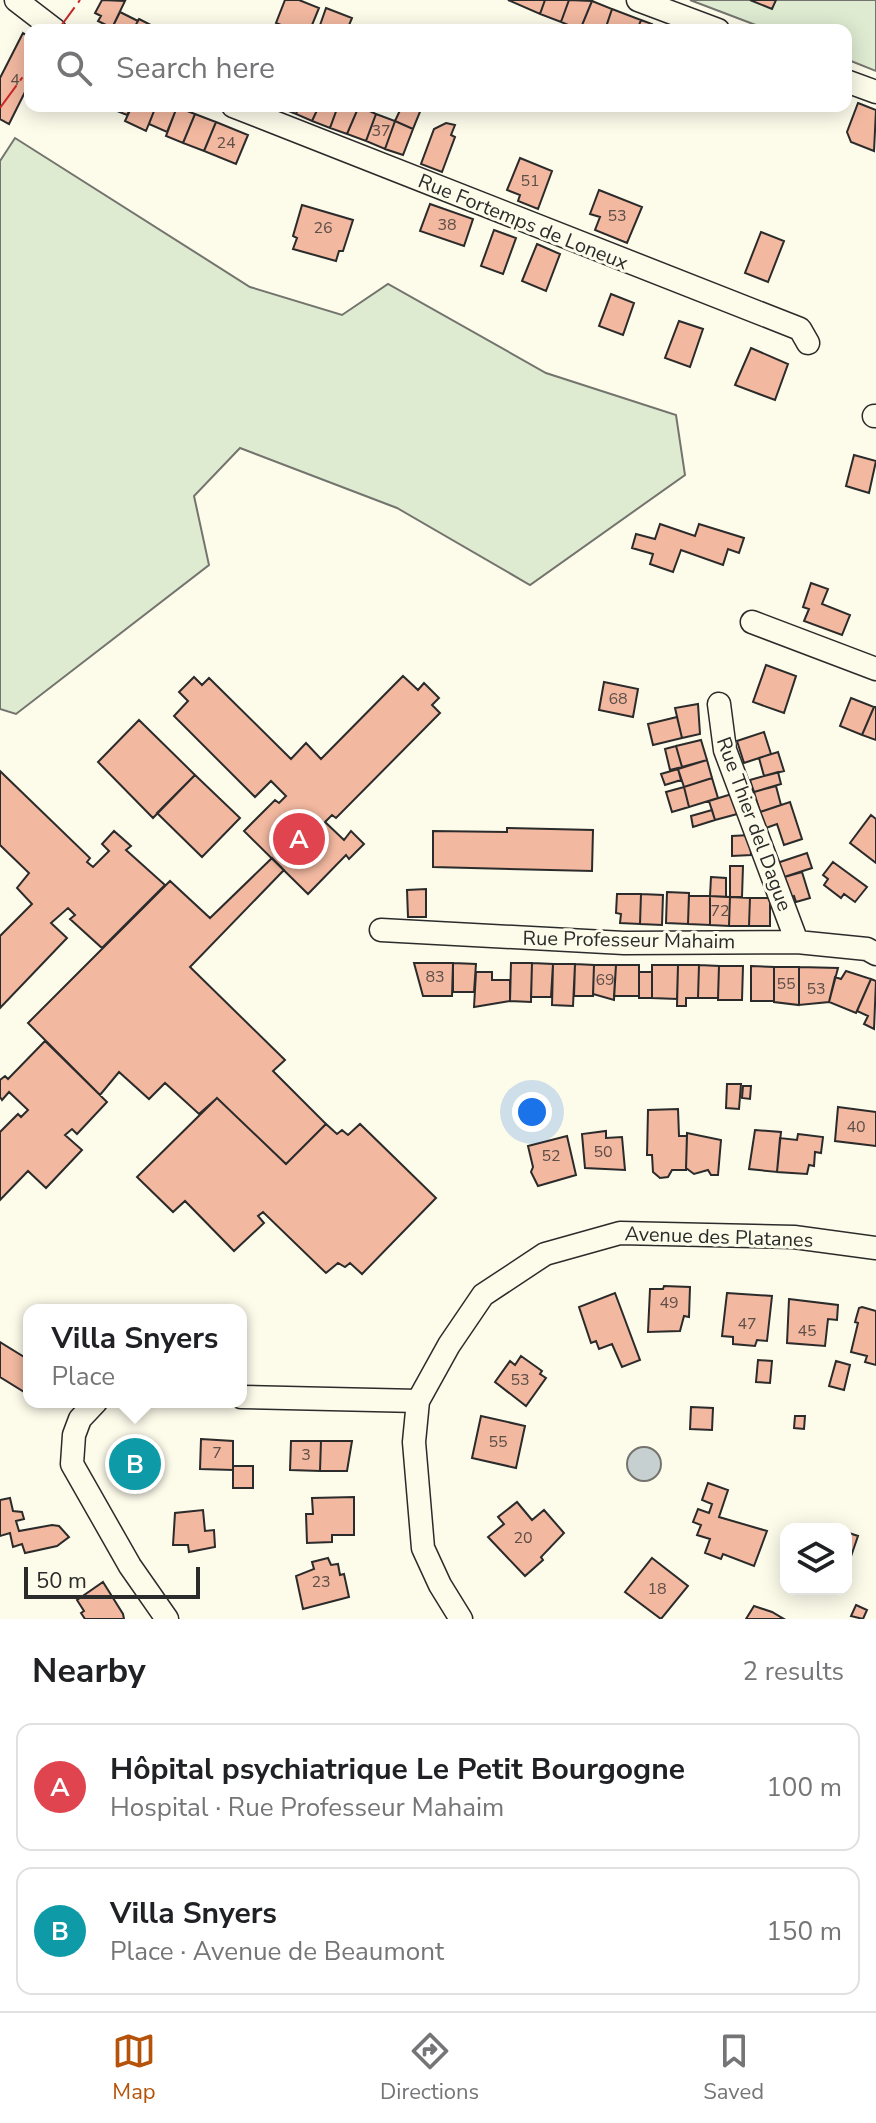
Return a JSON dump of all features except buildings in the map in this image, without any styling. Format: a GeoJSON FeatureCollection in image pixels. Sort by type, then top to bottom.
{"type":"FeatureCollection","features":[{"type":"Feature","properties":{"kind":"street"},"geometry":{"type":"LineString","coordinates":[[16,0],[47,24]]}},
{"type":"Feature","properties":{"kind":"street"},"geometry":{"type":"LineString","coordinates":[[638,0],[702,24]]}},
{"type":"Feature","properties":{"kind":"street"},"geometry":{"type":"LineString","coordinates":[[852,83],[876,92]]}},
{"type":"Feature","properties":{"kind":"street","name":"Rue Fortemps de Loneux"},"geometry":{"type":"LineString","coordinates":[[248,112],[699,292],[800,329],[808,343]]}},
{"type":"Feature","properties":{"kind":"street"},"geometry":{"type":"LineString","coordinates":[[752,622],[876,669]]}},
{"type":"Feature","properties":{"kind":"street","name":"Rue Thier del Dague"},"geometry":{"type":"LineString","coordinates":[[719,704],[725,750],[797,942]]}},
{"type":"Feature","properties":{"kind":"street","name":"Rue Professeur Mahaim"},"geometry":{"type":"LineString","coordinates":[[381,930],[624,943],[797,942],[873,947]]}},
{"type":"Feature","properties":{"kind":"street","name":"Avenue des Platanes"},"geometry":{"type":"LineString","coordinates":[[461,1619],[440,1585],[423,1548],[414,1470],[418,1401],[449,1345],[483,1295],[545,1254],[620,1233],[794,1237],[876,1248]]}},
{"type":"Feature","properties":{"kind":"street"},"geometry":{"type":"LineString","coordinates":[[247,1397],[418,1401]]}},
{"type":"Feature","properties":{"kind":"street"},"geometry":{"type":"LineString","coordinates":[[90,1408],[80,1419],[74,1435],[72,1464],[130,1566],[167,1619]]}},
{"type":"Feature","properties":{"kind":"green space"},"geometry":{"type":"Polygon","coordinates":[[[690,0],[876,0],[876,71],[852,61],[852,24],[753,24],[690,0]]]}},
{"type":"Feature","properties":{"kind":"green space"},"geometry":{"type":"Polygon","coordinates":[[[15,138],[250,287],[342,315],[388,284],[546,373],[676,415],[685,475],[530,585],[397,508],[240,448],[194,496],[209,565],[16,714],[0,709],[0,161],[15,138]]]}},
{"type":"Feature","properties":{"kind":"shaded area"},"geometry":{"type":"Polygon","coordinates":[[[644,1447],[656,1452],[661,1464],[656,1476],[644,1481],[632,1476],[627,1464],[632,1452],[644,1447]]]}},
{"type":"Feature","properties":{"kind":"power"},"geometry":{"type":"LineString","coordinates":[[62,24],[80,0]]}},
{"type":"Feature","properties":{"kind":"power"},"geometry":{"type":"LineString","coordinates":[[0,108],[24,75]]}},
{"type":"Feature","properties":{"kind":"place","name":"Hôpital psychiatrique Le Petit Bourgogne"},"geometry":{"type":"Point","coordinates":[299,839]}},
{"type":"Feature","properties":{"kind":"place","name":"Villa Snyers"},"geometry":{"type":"Point","coordinates":[135,1464]}}]}
